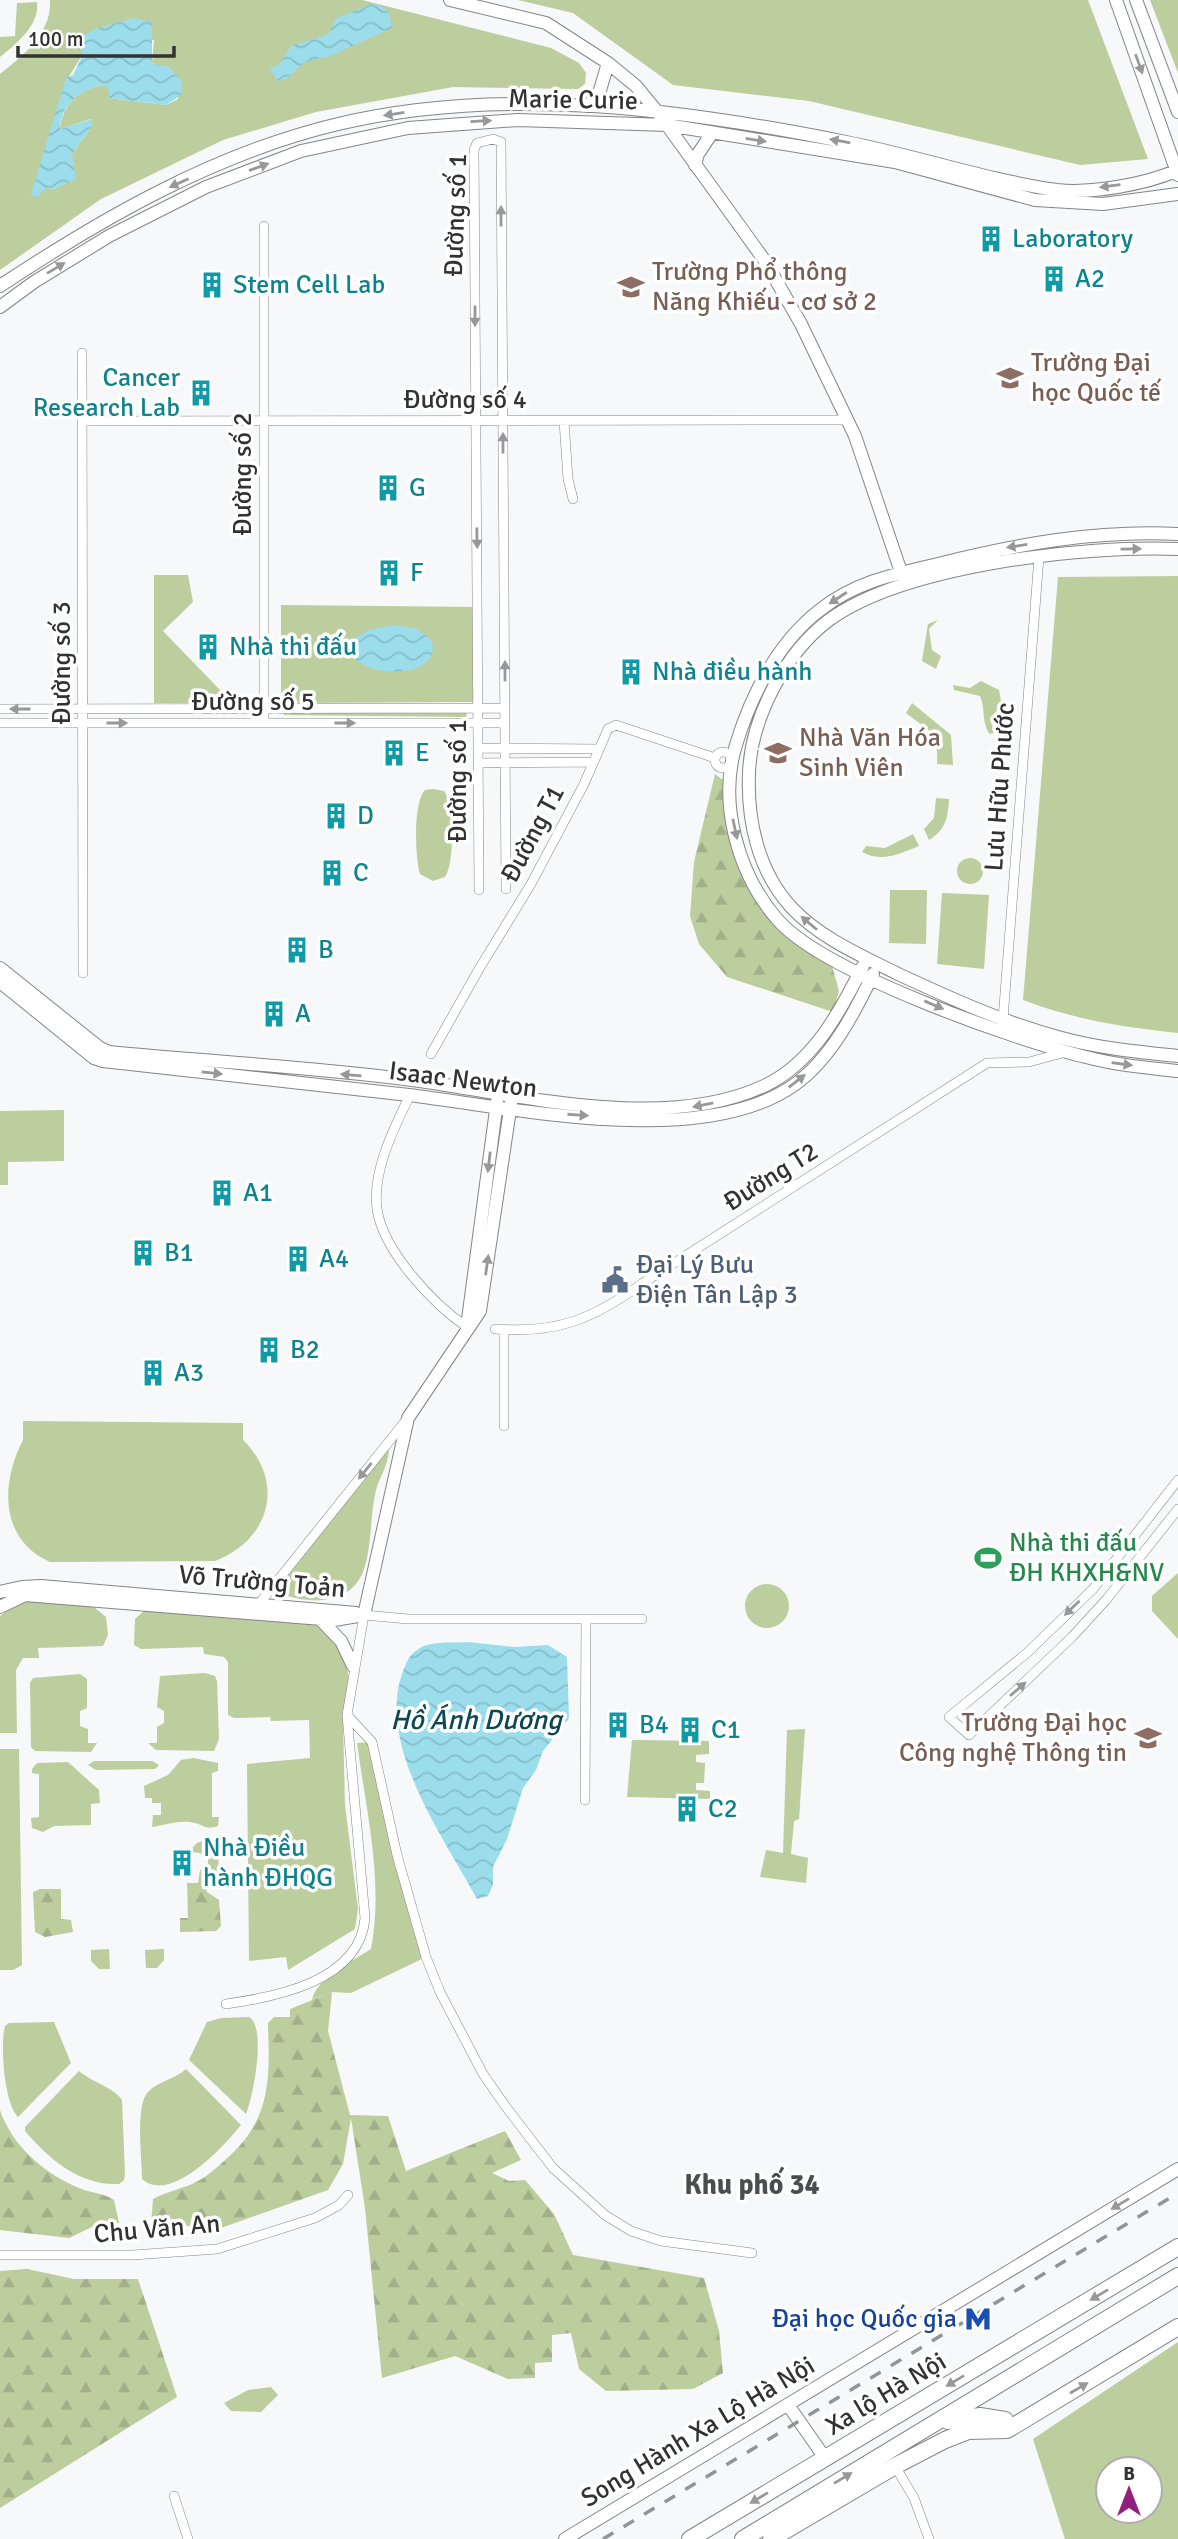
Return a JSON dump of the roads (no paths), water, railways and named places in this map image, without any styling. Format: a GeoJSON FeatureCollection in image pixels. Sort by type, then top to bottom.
{"type":"FeatureCollection","features":[{"type":"Feature","properties":{"kind":"highway","name":"Xa lộ Hà Nội"},"geometry":{"type":"LineString","coordinates":[[690,2539],[1178,2247]]}},
{"type":"Feature","properties":{"kind":"highway","name":"Xa lộ Hà Nội"},"geometry":{"type":"LineString","coordinates":[[776,2538],[891,2459],[932,2426],[1178,2276]]}},
{"type":"Feature","properties":{"kind":"highway","name":"Xa lộ Hà Nội"},"geometry":{"type":"LineString","coordinates":[[743,2539],[891,2459],[968,2431],[1007,2430],[1178,2327]]}},
{"type":"Feature","properties":{"kind":"highway"},"geometry":{"type":"LineString","coordinates":[[932,2426],[980,2416],[1020,2423]]}},
{"type":"Feature","properties":{"kind":"street"},"geometry":{"type":"LineString","coordinates":[[450,0],[546,23],[608,63],[636,86],[659,114],[769,266],[848,420],[903,579]]}},
{"type":"Feature","properties":{"kind":"street"},"geometry":{"type":"LineString","coordinates":[[1116,0],[1177,172]]}},
{"type":"Feature","properties":{"kind":"street"},"geometry":{"type":"LineString","coordinates":[[1136,0],[1178,112]]}},
{"type":"Feature","properties":{"kind":"street"},"geometry":{"type":"LineString","coordinates":[[587,106],[598,97],[608,63]]}},
{"type":"Feature","properties":{"kind":"street","name":"Marie Curie"},"geometry":{"type":"LineString","coordinates":[[0,286],[135,202],[215,166],[336,125],[421,109],[587,106],[659,114],[843,141],[1060,190],[1148,181],[1177,172]]}},
{"type":"Feature","properties":{"kind":"street","name":"Marie Curie"},"geometry":{"type":"LineString","coordinates":[[0,307],[34,282],[109,236],[206,187],[301,151],[408,128],[475,121],[667,125],[895,162],[1035,200],[1103,204],[1178,194]]}},
{"type":"Feature","properties":{"kind":"street"},"geometry":{"type":"LineString","coordinates":[[695,166],[698,154],[712,133]]}},
{"type":"Feature","properties":{"kind":"street","name":"Đường số 1"},"geometry":{"type":"LineString","coordinates":[[479,890],[474,150],[477,143],[493,139],[501,142],[506,889]]}},
{"type":"Feature","properties":{"kind":"street"},"geometry":{"type":"LineString","coordinates":[[103,222],[109,236]]}},
{"type":"Feature","properties":{"kind":"street","name":"Đường số 2"},"geometry":{"type":"LineString","coordinates":[[264,226],[264,723]]}},
{"type":"Feature","properties":{"kind":"street","name":"Đường số 3"},"geometry":{"type":"LineString","coordinates":[[82,353],[83,973]]}},
{"type":"Feature","properties":{"kind":"street","name":"Đường số 4"},"geometry":{"type":"LineString","coordinates":[[82,421],[848,420]]}},
{"type":"Feature","properties":{"kind":"street"},"geometry":{"type":"LineString","coordinates":[[564,421],[568,479],[573,499]]}},
{"type":"Feature","properties":{"kind":"street"},"geometry":{"type":"LineString","coordinates":[[1178,534],[1084,535],[994,550],[903,579],[852,606],[828,621],[808,639],[771,695],[750,761],[751,821],[764,864],[774,884],[807,923],[829,939],[1003,1020],[1098,1060],[1178,1071]]}},
{"type":"Feature","properties":{"kind":"street"},"geometry":{"type":"LineString","coordinates":[[1178,549],[1119,549],[1039,557],[903,579],[870,581],[844,593],[797,631],[781,651],[751,702],[731,761],[733,828],[744,865],[762,899],[778,920],[798,939],[865,976],[992,1027],[1069,1046],[1178,1056]]}},
{"type":"Feature","properties":{"kind":"street","name":"Lưu Hữu Phước"},"geometry":{"type":"LineString","coordinates":[[1003,1020],[1039,557]]}},
{"type":"Feature","properties":{"kind":"street","name":"Đường số 5"},"geometry":{"type":"LineString","coordinates":[[0,709],[505,708]]}},
{"type":"Feature","properties":{"kind":"street","name":"Đường số 5"},"geometry":{"type":"LineString","coordinates":[[0,723],[505,723]]}},
{"type":"Feature","properties":{"kind":"street","name":"Đường T1"},"geometry":{"type":"LineString","coordinates":[[431,1054],[531,884],[593,762],[603,736],[616,724],[715,758],[721,768],[731,761]]}},
{"type":"Feature","properties":{"kind":"street"},"geometry":{"type":"LineString","coordinates":[[478,748],[599,749]]}},
{"type":"Feature","properties":{"kind":"street"},"geometry":{"type":"LineString","coordinates":[[731,761],[750,761]]}},
{"type":"Feature","properties":{"kind":"street"},"geometry":{"type":"LineString","coordinates":[[478,764],[593,762]]}},
{"type":"Feature","properties":{"kind":"street","name":"Isaac Newton"},"geometry":{"type":"LineString","coordinates":[[0,968],[109,1052],[419,1081],[511,1103],[654,1120],[693,1119],[749,1106],[794,1086],[833,1044],[873,961]]}},
{"type":"Feature","properties":{"kind":"street","name":"Isaac Newton"},"geometry":{"type":"LineString","coordinates":[[0,982],[94,1058],[103,1061],[410,1095],[497,1100]]}},
{"type":"Feature","properties":{"kind":"street","name":"Đường T2"},"geometry":{"type":"LineString","coordinates":[[504,1426],[499,1330],[544,1328],[606,1310],[643,1283],[987,1063],[1029,1062],[1069,1046]]}},
{"type":"Feature","properties":{"kind":"street"},"geometry":{"type":"LineString","coordinates":[[419,1081],[395,1125],[380,1172],[377,1209],[400,1260],[419,1286],[467,1327]]}},
{"type":"Feature","properties":{"kind":"street"},"geometry":{"type":"LineString","coordinates":[[467,1327],[497,1100]]}},
{"type":"Feature","properties":{"kind":"street"},"geometry":{"type":"LineString","coordinates":[[259,1609],[408,1418],[467,1327],[478,1318],[511,1103]]}},
{"type":"Feature","properties":{"kind":"street"},"geometry":{"type":"LineString","coordinates":[[226,2004],[284,1995],[304,1988],[345,1958],[361,1938],[365,1918],[347,1715],[364,1615],[408,1418]]}},
{"type":"Feature","properties":{"kind":"street"},"geometry":{"type":"LineString","coordinates":[[1178,1480],[1093,1589],[1028,1652],[949,1717],[969,1735],[1048,1662],[1106,1600],[1178,1509]]}},
{"type":"Feature","properties":{"kind":"street"},"geometry":{"type":"LineString","coordinates":[[1105,1574],[1119,1584]]}},
{"type":"Feature","properties":{"kind":"street","name":"Võ Trường Toản"},"geometry":{"type":"LineString","coordinates":[[0,1592],[41,1587],[259,1609],[320,1619],[334,1620],[364,1615]]}},
{"type":"Feature","properties":{"kind":"street"},"geometry":{"type":"LineString","coordinates":[[1093,1589],[1106,1600]]}},
{"type":"Feature","properties":{"kind":"street","name":"Võ Trường Toản"},"geometry":{"type":"LineString","coordinates":[[0,1607],[26,1595],[364,1615]]}},
{"type":"Feature","properties":{"kind":"street"},"geometry":{"type":"LineString","coordinates":[[364,1615],[408,1619],[642,1619]]}},
{"type":"Feature","properties":{"kind":"street"},"geometry":{"type":"LineString","coordinates":[[320,1619],[341,1640],[354,1666]]}},
{"type":"Feature","properties":{"kind":"street"},"geometry":{"type":"LineString","coordinates":[[585,1800],[586,1619]]}},
{"type":"Feature","properties":{"kind":"street"},"geometry":{"type":"LineString","coordinates":[[347,1715],[372,1742],[397,1855],[426,1957],[440,1992],[483,2074],[506,2107],[553,2168],[605,2215],[661,2241],[752,2253]]}},
{"type":"Feature","properties":{"kind":"street","name":"Song Hành Xa Lộ Hà Nội"},"geometry":{"type":"LineString","coordinates":[[565,2539],[1178,2169]]}},
{"type":"Feature","properties":{"kind":"street","name":"Chu Văn An"},"geometry":{"type":"LineString","coordinates":[[0,2255],[133,2255],[216,2249],[315,2218],[339,2206],[348,2194]]}},
{"type":"Feature","properties":{"kind":"street"},"geometry":{"type":"LineString","coordinates":[[788,2405],[825,2458]]}},
{"type":"Feature","properties":{"kind":"street"},"geometry":{"type":"LineString","coordinates":[[891,2459],[914,2498],[929,2539]]}},
{"type":"Feature","properties":{"kind":"street"},"geometry":{"type":"LineString","coordinates":[[174,2496],[188,2539]]}},
{"type":"Feature","properties":{"kind":"water"},"geometry":{"type":"Polygon","coordinates":[[[375,3],[389,12],[392,28],[330,56],[305,62],[286,79],[278,81],[269,68],[279,65],[291,46],[329,34],[336,18],[375,3]]]}},
{"type":"Feature","properties":{"kind":"water"},"geometry":{"type":"Polygon","coordinates":[[[134,18],[152,22],[152,63],[169,67],[182,81],[181,95],[166,105],[108,98],[110,93],[105,85],[80,94],[64,112],[60,129],[92,119],[92,126],[72,154],[76,179],[54,189],[46,188],[36,198],[31,194],[66,78],[73,75],[83,54],[75,39],[98,28],[134,18]]]}},
{"type":"Feature","properties":{"kind":"water"},"geometry":{"type":"Polygon","coordinates":[[[393,625],[414,628],[430,638],[432,653],[425,664],[410,670],[393,672],[361,663],[352,653],[354,639],[368,630],[393,625]]]}},
{"type":"Feature","properties":{"kind":"water","name":"Hồ Ánh Dương"},"geometry":{"type":"Polygon","coordinates":[[[468,1642],[514,1647],[548,1645],[567,1657],[569,1718],[543,1751],[536,1770],[523,1788],[507,1839],[493,1867],[493,1885],[488,1896],[477,1899],[418,1791],[406,1761],[399,1731],[397,1702],[403,1670],[416,1650],[430,1644],[468,1642]]]}},
{"type":"Feature","properties":{"kind":"railway"},"geometry":{"type":"LineString","coordinates":[[603,2539],[1178,2193]]}},
{"type":"Feature","properties":{"kind":"place","name":"Laboratory"},"geometry":{"type":"Point","coordinates":[991,239]}},
{"type":"Feature","properties":{"kind":"place","name":"A2"},"geometry":{"type":"Point","coordinates":[1054,279]}},
{"type":"Feature","properties":{"kind":"place","name":"Stem Cell Lab"},"geometry":{"type":"Point","coordinates":[212,285]}},
{"type":"Feature","properties":{"kind":"place","name":"Trường Phổ thông Năng Khiếu - cơ sở 2"},"geometry":{"type":"Point","coordinates":[631,287]}},
{"type":"Feature","properties":{"kind":"place","name":"Trường Đại học Quốc tế"},"geometry":{"type":"Point","coordinates":[1010,378]}},
{"type":"Feature","properties":{"kind":"place","name":"Cancer Research Lab"},"geometry":{"type":"Point","coordinates":[201,393]}},
{"type":"Feature","properties":{"kind":"place","name":"G"},"geometry":{"type":"Point","coordinates":[388,488]}},
{"type":"Feature","properties":{"kind":"place","name":"F"},"geometry":{"type":"Point","coordinates":[389,573]}},
{"type":"Feature","properties":{"kind":"place","name":"Nhà thi đấu"},"geometry":{"type":"Point","coordinates":[208,647]}},
{"type":"Feature","properties":{"kind":"place","name":"Nhà điều hành"},"geometry":{"type":"Point","coordinates":[631,672]}},
{"type":"Feature","properties":{"kind":"place","name":"E"},"geometry":{"type":"Point","coordinates":[394,753]}},
{"type":"Feature","properties":{"kind":"place","name":"Nhà Văn Hóa Sinh Viên"},"geometry":{"type":"Point","coordinates":[778,753]}},
{"type":"Feature","properties":{"kind":"place","name":"D"},"geometry":{"type":"Point","coordinates":[336,816]}},
{"type":"Feature","properties":{"kind":"place","name":"C"},"geometry":{"type":"Point","coordinates":[332,873]}},
{"type":"Feature","properties":{"kind":"place","name":"B"},"geometry":{"type":"Point","coordinates":[297,950]}},
{"type":"Feature","properties":{"kind":"place","name":"A"},"geometry":{"type":"Point","coordinates":[274,1014]}},
{"type":"Feature","properties":{"kind":"place","name":"A1"},"geometry":{"type":"Point","coordinates":[222,1193]}},
{"type":"Feature","properties":{"kind":"place","name":"B1"},"geometry":{"type":"Point","coordinates":[143,1253]}},
{"type":"Feature","properties":{"kind":"place","name":"A4"},"geometry":{"type":"Point","coordinates":[298,1259]}},
{"type":"Feature","properties":{"kind":"place","name":"Đại Lý Bưu Điện Tân Lập 3"},"geometry":{"type":"Point","coordinates":[615,1280]}},
{"type":"Feature","properties":{"kind":"place","name":"B2"},"geometry":{"type":"Point","coordinates":[269,1350]}},
{"type":"Feature","properties":{"kind":"place","name":"A3"},"geometry":{"type":"Point","coordinates":[153,1373]}},
{"type":"Feature","properties":{"kind":"place","name":"Nhà thi đấu ĐH KHXH&NV"},"geometry":{"type":"Point","coordinates":[988,1558]}},
{"type":"Feature","properties":{"kind":"place","name":"B4"},"geometry":{"type":"Point","coordinates":[618,1725]}},
{"type":"Feature","properties":{"kind":"place","name":"C1"},"geometry":{"type":"Point","coordinates":[690,1730]}},
{"type":"Feature","properties":{"kind":"place","name":"Trường Đại học Công nghệ Thông tin"},"geometry":{"type":"Point","coordinates":[1148,1738]}},
{"type":"Feature","properties":{"kind":"place","name":"C2"},"geometry":{"type":"Point","coordinates":[687,1809]}},
{"type":"Feature","properties":{"kind":"place","name":"Nhà Điều hành ĐHQG"},"geometry":{"type":"Point","coordinates":[182,1863]}},
{"type":"Feature","properties":{"kind":"place","name":"Đại học Quốc gia"},"geometry":{"type":"Point","coordinates":[978,2319]}},
{"type":"Feature","properties":{"kind":"district","name":"Khu phố 34"},"geometry":{"type":"Point","coordinates":[752,2185]}}]}
